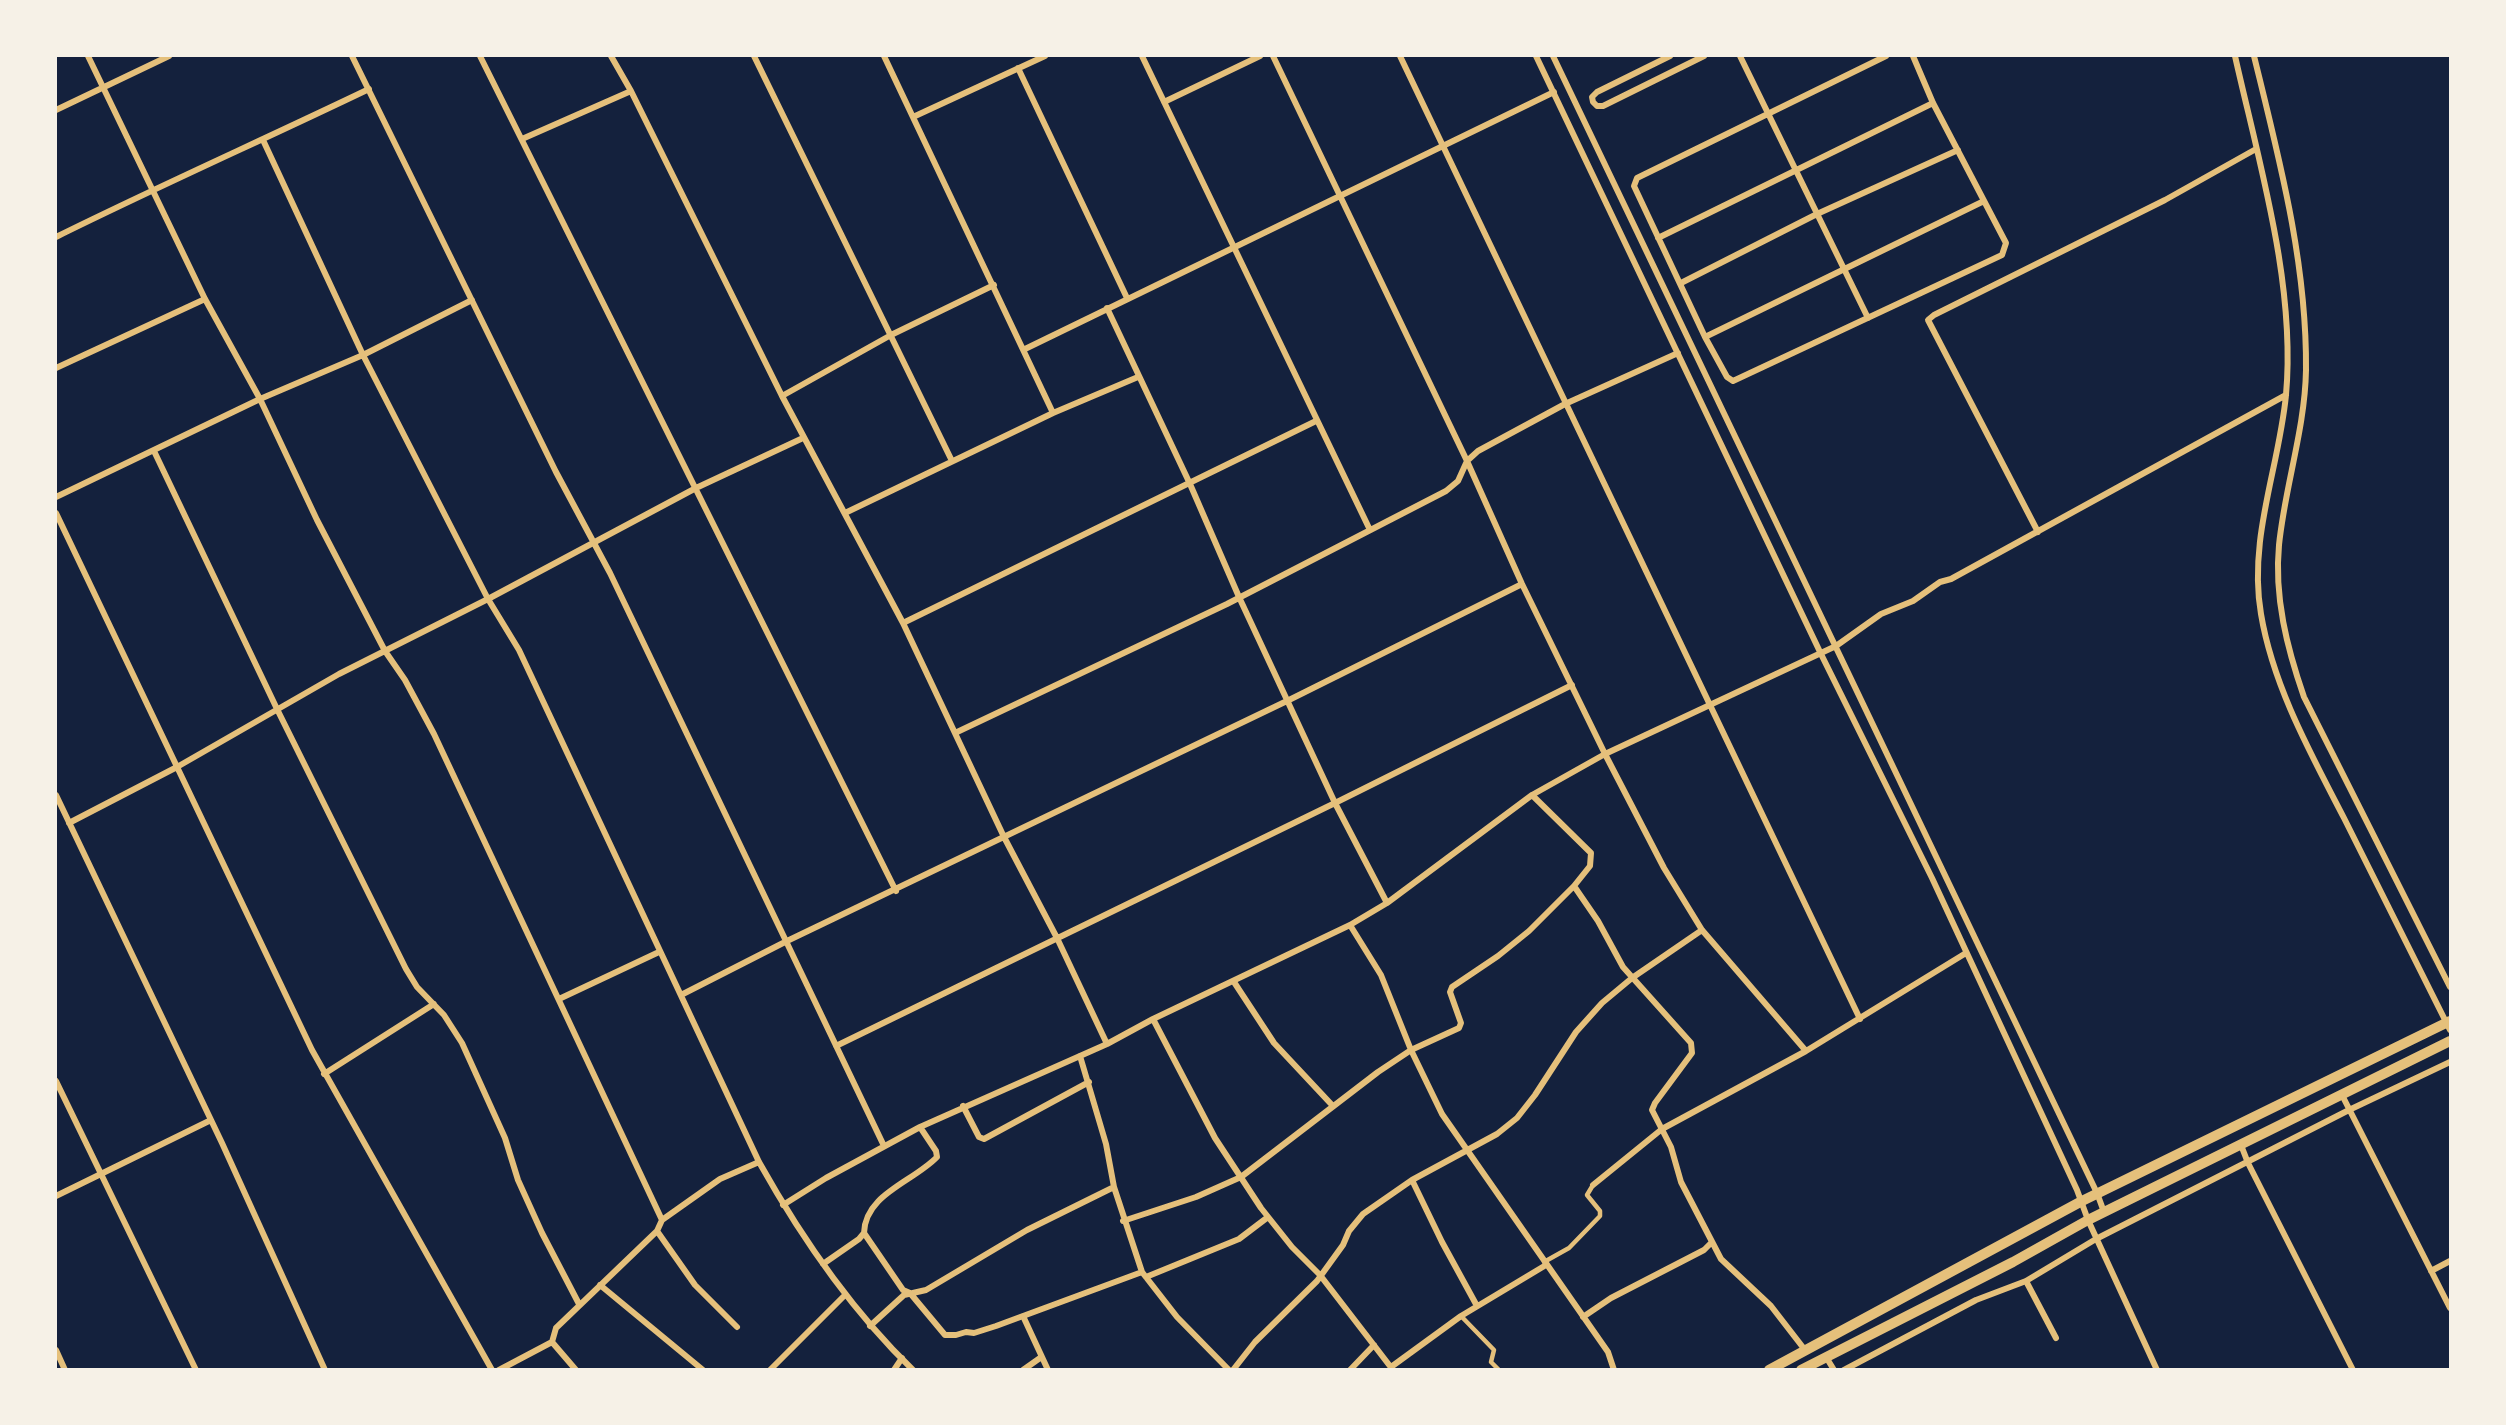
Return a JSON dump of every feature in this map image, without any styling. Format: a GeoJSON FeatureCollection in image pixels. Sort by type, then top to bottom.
{"type":"FeatureCollection","features":[{"type":"Feature","properties":{"kind":"main road"},"geometry":{"type":"LineString","coordinates":[[1768,1370],[2097,1193],[2449,1025]]}},
{"type":"Feature","properties":{"kind":"main road"},"geometry":{"type":"LineString","coordinates":[[1801,1370],[2013,1262],[2088,1220],[2451,1041]]}},
{"type":"Feature","properties":{"kind":"street"},"geometry":{"type":"LineString","coordinates":[[88,56],[151,190],[205,299],[260,399],[317,520],[386,651],[405,680],[434,734],[662,1220]]}},
{"type":"Feature","properties":{"kind":"street"},"geometry":{"type":"LineString","coordinates":[[56,110],[169,56]]}},
{"type":"Feature","properties":{"kind":"street"},"geometry":{"type":"LineString","coordinates":[[352,56],[593,543],[610,573],[884,1146]]}},
{"type":"Feature","properties":{"kind":"street"},"geometry":{"type":"LineString","coordinates":[[480,56],[896,891]]}},
{"type":"Feature","properties":{"kind":"street"},"geometry":{"type":"LineString","coordinates":[[611,56],[631,91],[782,396],[903,622],[1004,837],[1057,938],[1107,1044]]}},
{"type":"Feature","properties":{"kind":"street"},"geometry":{"type":"LineString","coordinates":[[754,56],[952,461]]}},
{"type":"Feature","properties":{"kind":"street"},"geometry":{"type":"LineString","coordinates":[[884,56],[1053,413]]}},
{"type":"Feature","properties":{"kind":"street"},"geometry":{"type":"LineString","coordinates":[[913,117],[1045,56]]}},
{"type":"Feature","properties":{"kind":"street"},"geometry":{"type":"LineString","coordinates":[[1142,56],[1370,530]]}},
{"type":"Feature","properties":{"kind":"street"},"geometry":{"type":"LineString","coordinates":[[1164,102],[1260,56]]}},
{"type":"Feature","properties":{"kind":"street"},"geometry":{"type":"LineString","coordinates":[[1273,56],[1467,462],[1522,584],[1664,868],[1702,930],[1806,1051]]}},
{"type":"Feature","properties":{"kind":"street"},"geometry":{"type":"LineString","coordinates":[[1400,56],[1860,1019]]}},
{"type":"Feature","properties":{"kind":"street"},"geometry":{"type":"LineString","coordinates":[[1536,56],[1821,654],[1896,803],[2082,1201],[2096,1239],[2157,1370]]}},
{"type":"Feature","properties":{"kind":"street"},"geometry":{"type":"LineString","coordinates":[[1553,56],[2097,1193],[2104,1212]]}},
{"type":"Feature","properties":{"kind":"street"},"geometry":{"type":"LineString","coordinates":[[1670,56],[1597,92],[1592,97],[1593,102],[1597,106],[1603,106],[1704,56]]}},
{"type":"Feature","properties":{"kind":"street"},"geometry":{"type":"LineString","coordinates":[[1740,56],[1868,318]]}},
{"type":"Feature","properties":{"kind":"street"},"geometry":{"type":"LineString","coordinates":[[1886,56],[1637,178],[1634,186],[1658,238],[1705,337],[1727,377],[1733,381],[2002,255],[2006,243],[1933,103],[1913,56]]}},
{"type":"Feature","properties":{"kind":"street"},"geometry":{"type":"LineString","coordinates":[[2235,56],[2285,295],[2286,395],[2262,520],[2259,552],[2261,614],[2275,669],[2305,742],[2449,1025]]}},
{"type":"Feature","properties":{"kind":"street"},"geometry":{"type":"LineString","coordinates":[[2254,56],[2299,261],[2304,306],[2306,371],[2303,405],[2279,547],[2278,585],[2291,660],[2304,697],[2451,987]]}},
{"type":"Feature","properties":{"kind":"street"},"geometry":{"type":"LineString","coordinates":[[1018,68],[1127,298]]}},
{"type":"Feature","properties":{"kind":"street"},"geometry":{"type":"LineString","coordinates":[[56,237],[369,88]]}},
{"type":"Feature","properties":{"kind":"street"},"geometry":{"type":"LineString","coordinates":[[522,139],[631,91]]}},
{"type":"Feature","properties":{"kind":"street"},"geometry":{"type":"LineString","coordinates":[[1024,350],[1554,92]]}},
{"type":"Feature","properties":{"kind":"street"},"geometry":{"type":"LineString","coordinates":[[1658,238],[1933,103]]}},
{"type":"Feature","properties":{"kind":"street"},"geometry":{"type":"LineString","coordinates":[[263,140],[363,355],[488,599],[519,650],[759,1162],[783,1205],[845,1295],[870,1326],[913,1370]]}},
{"type":"Feature","properties":{"kind":"street"},"geometry":{"type":"LineString","coordinates":[[2038,532],[1928,320],[2165,200],[2256,149]]}},
{"type":"Feature","properties":{"kind":"street"},"geometry":{"type":"LineString","coordinates":[[1681,283],[1817,213],[1958,150]]}},
{"type":"Feature","properties":{"kind":"street"},"geometry":{"type":"LineString","coordinates":[[1705,337],[1983,201]]}},
{"type":"Feature","properties":{"kind":"street"},"geometry":{"type":"LineString","coordinates":[[782,396],[891,335],[994,285]]}},
{"type":"Feature","properties":{"kind":"street"},"geometry":{"type":"LineString","coordinates":[[56,368],[205,299]]}},
{"type":"Feature","properties":{"kind":"street"},"geometry":{"type":"LineString","coordinates":[[56,497],[260,399],[363,355],[472,300]]}},
{"type":"Feature","properties":{"kind":"street"},"geometry":{"type":"LineString","coordinates":[[1107,308],[1335,803],[1387,903]]}},
{"type":"Feature","properties":{"kind":"street"},"geometry":{"type":"LineString","coordinates":[[955,733],[1239,597],[1446,491],[1458,481],[1467,462],[1478,451],[1565,404],[1678,353]]}},
{"type":"Feature","properties":{"kind":"street"},"geometry":{"type":"LineString","coordinates":[[845,513],[1053,413],[1138,377]]}},
{"type":"Feature","properties":{"kind":"street"},"geometry":{"type":"LineString","coordinates":[[783,1205],[826,1178],[920,1127],[1107,1044],[1153,1019],[1350,925],[1387,903],[1532,795],[1605,754],[1821,654],[1881,614],[1913,601],[1940,582],[1952,579],[2286,395]]}},
{"type":"Feature","properties":{"kind":"street"},"geometry":{"type":"LineString","coordinates":[[903,622],[1316,421]]}},
{"type":"Feature","properties":{"kind":"street"},"geometry":{"type":"LineString","coordinates":[[69,823],[177,767],[386,651],[696,488],[804,438]]}},
{"type":"Feature","properties":{"kind":"street"},"geometry":{"type":"LineString","coordinates":[[154,451],[406,969],[417,987],[434,1004],[462,1043],[474,1066],[505,1138],[518,1180],[542,1233],[579,1304]]}},
{"type":"Feature","properties":{"kind":"street"},"geometry":{"type":"LineString","coordinates":[[56,513],[324,1074],[492,1370]]}},
{"type":"Feature","properties":{"kind":"street"},"geometry":{"type":"LineString","coordinates":[[681,995],[787,941],[896,891],[1522,584]]}},
{"type":"Feature","properties":{"kind":"street"},"geometry":{"type":"LineString","coordinates":[[836,1046],[1572,685]]}},
{"type":"Feature","properties":{"kind":"street"},"geometry":{"type":"LineString","coordinates":[[56,795],[211,1120],[325,1370]]}},
{"type":"Feature","properties":{"kind":"street"},"geometry":{"type":"LineString","coordinates":[[1123,1221],[1196,1197],[1241,1177],[1332,1105],[1411,1050],[1459,1028],[1461,1023],[1450,992],[1452,987],[1498,956],[1528,931],[1574,886],[1590,866],[1593,858],[1591,853],[1532,795]]}},
{"type":"Feature","properties":{"kind":"street"},"geometry":{"type":"LineString","coordinates":[[1574,886],[1598,921],[1615,955],[1693,1048],[1692,1053],[1652,1110],[1671,1147],[1681,1182],[1711,1243],[1720,1259],[1771,1306],[1806,1350]]}},
{"type":"Feature","properties":{"kind":"street"},"geometry":{"type":"LineString","coordinates":[[1350,925],[1381,975],[1411,1050],[1442,1114],[1608,1352],[1614,1370]]}},
{"type":"Feature","properties":{"kind":"street"},"geometry":{"type":"LineString","coordinates":[[1233,1370],[1255,1342],[1317,1281],[1335,1258],[1349,1231],[1363,1214],[1412,1180],[1497,1134],[1517,1118],[1576,1032],[1602,1003],[1632,978],[1702,930]]}},
{"type":"Feature","properties":{"kind":"street"},"geometry":{"type":"LineString","coordinates":[[559,999],[659,952]]}},
{"type":"Feature","properties":{"kind":"street"},"geometry":{"type":"LineString","coordinates":[[1153,1019],[1215,1138],[1268,1217],[1292,1247],[1320,1275],[1392,1368],[1461,1316],[1569,1248],[1600,1216],[1600,1211],[1587,1195],[1593,1185],[1662,1129],[1806,1051],[1966,953]]}},
{"type":"Feature","properties":{"kind":"street"},"geometry":{"type":"LineString","coordinates":[[1234,981],[1274,1042],[1332,1105]]}},
{"type":"Feature","properties":{"kind":"street"},"geometry":{"type":"LineString","coordinates":[[324,1074],[434,1004]]}},
{"type":"Feature","properties":{"kind":"street"},"geometry":{"type":"LineString","coordinates":[[1080,1056],[1106,1144],[1113,1187],[1123,1221],[1144,1274],[1177,1317],[1229,1370]]}},
{"type":"Feature","properties":{"kind":"street"},"geometry":{"type":"LineString","coordinates":[[1844,1370],[1976,1300],[2026,1281],[2096,1239],[2349,1110],[2451,1062]]}},
{"type":"Feature","properties":{"kind":"street"},"geometry":{"type":"LineString","coordinates":[[56,1081],[99,1174],[196,1370]]}},
{"type":"Feature","properties":{"kind":"street"},"geometry":{"type":"LineString","coordinates":[[963,1106],[979,1137],[984,1139],[1089,1082]]}},
{"type":"Feature","properties":{"kind":"street"},"geometry":{"type":"LineString","coordinates":[[2342,1095],[2451,1308]]}},
{"type":"Feature","properties":{"kind":"street"},"geometry":{"type":"LineString","coordinates":[[56,1196],[211,1120]]}},
{"type":"Feature","properties":{"kind":"street"},"geometry":{"type":"LineString","coordinates":[[823,1264],[859,1239],[864,1233],[868,1214],[886,1195],[937,1157],[936,1151],[920,1127]]}},
{"type":"Feature","properties":{"kind":"street"},"geometry":{"type":"LineString","coordinates":[[2241,1145],[2353,1370]]}},
{"type":"Feature","properties":{"kind":"street"},"geometry":{"type":"LineString","coordinates":[[499,1370],[552,1342],[556,1328],[657,1231],[662,1220],[720,1179],[759,1162]]}},
{"type":"Feature","properties":{"kind":"street"},"geometry":{"type":"LineString","coordinates":[[1412,1180],[1477,1306]]}},
{"type":"Feature","properties":{"kind":"street"},"geometry":{"type":"LineString","coordinates":[[870,1326],[904,1295],[926,1290],[1027,1230],[1113,1187]]}},
{"type":"Feature","properties":{"kind":"street"},"geometry":{"type":"LineString","coordinates":[[864,1233],[903,1290],[910,1293],[945,1335],[956,1335],[966,1332],[974,1333],[1239,1239],[1268,1217]]}},
{"type":"Feature","properties":{"kind":"street"},"geometry":{"type":"LineString","coordinates":[[657,1231],[695,1285],[737,1327]]}},
{"type":"Feature","properties":{"kind":"street"},"geometry":{"type":"LineString","coordinates":[[1583,1317],[1611,1298],[1704,1250],[1711,1243]]}},
{"type":"Feature","properties":{"kind":"street"},"geometry":{"type":"LineString","coordinates":[[2431,1271],[2451,1261]]}},
{"type":"Feature","properties":{"kind":"street"},"geometry":{"type":"LineString","coordinates":[[2026,1281],[2056,1338]]}},
{"type":"Feature","properties":{"kind":"street"},"geometry":{"type":"LineString","coordinates":[[600,1285],[703,1370]]}},
{"type":"Feature","properties":{"kind":"street"},"geometry":{"type":"LineString","coordinates":[[770,1370],[845,1295]]}},
{"type":"Feature","properties":{"kind":"street"},"geometry":{"type":"LineString","coordinates":[[1023,1316],[1040,1358],[1048,1370]]}},
{"type":"Feature","properties":{"kind":"street"},"geometry":{"type":"LineString","coordinates":[[1461,1316],[1494,1350],[1491,1362],[1499,1370]]}},
{"type":"Feature","properties":{"kind":"street"},"geometry":{"type":"LineString","coordinates":[[552,1342],[576,1370]]}},
{"type":"Feature","properties":{"kind":"street"},"geometry":{"type":"LineString","coordinates":[[1350,1370],[1374,1345]]}},
{"type":"Feature","properties":{"kind":"street"},"geometry":{"type":"LineString","coordinates":[[56,1350],[65,1370]]}},
{"type":"Feature","properties":{"kind":"street"},"geometry":{"type":"LineString","coordinates":[[1826,1357],[1834,1370]]}},
{"type":"Feature","properties":{"kind":"street"},"geometry":{"type":"LineString","coordinates":[[894,1370],[902,1358]]}},
{"type":"Feature","properties":{"kind":"street"},"geometry":{"type":"LineString","coordinates":[[1023,1370],[1040,1358]]}}]}
